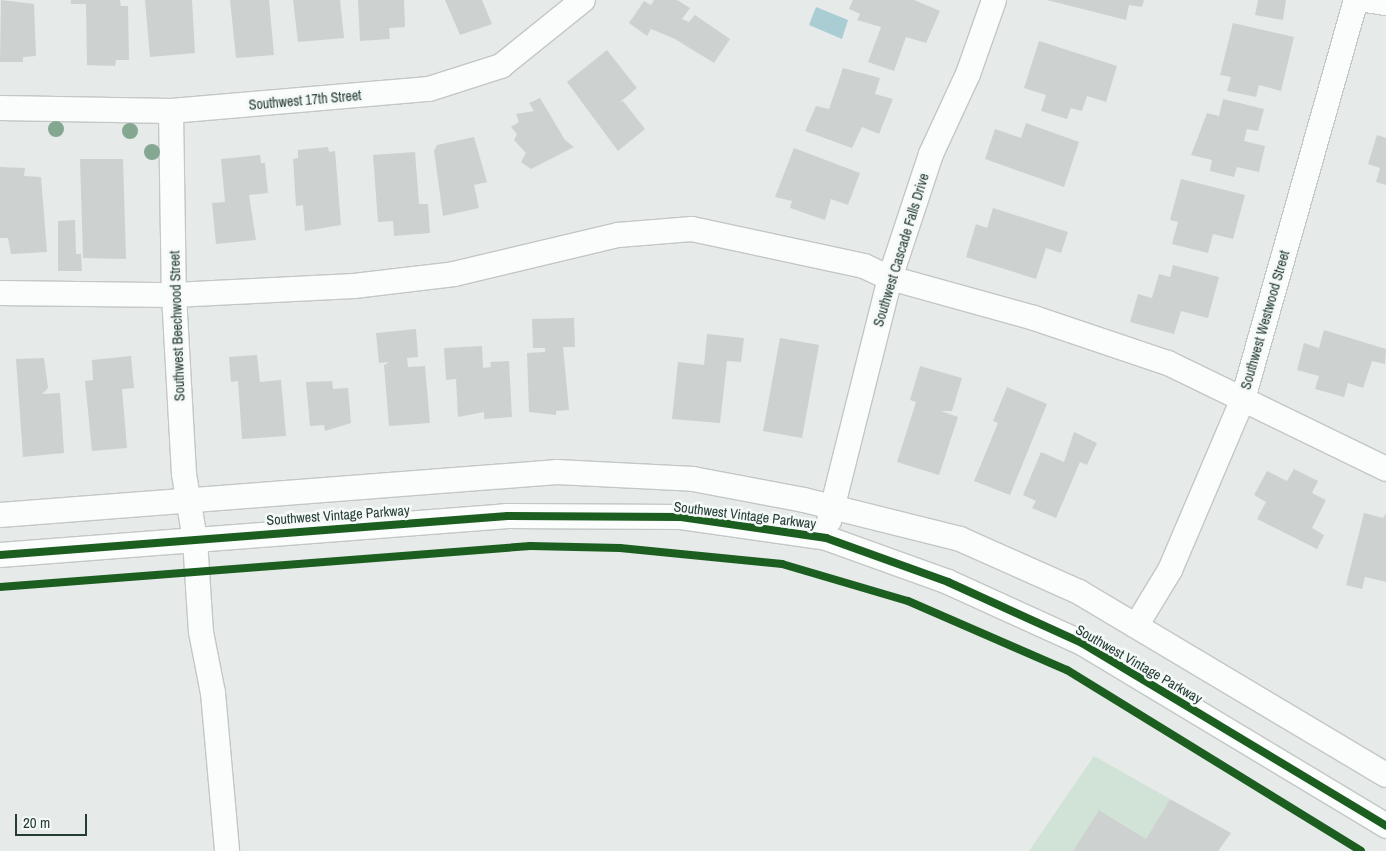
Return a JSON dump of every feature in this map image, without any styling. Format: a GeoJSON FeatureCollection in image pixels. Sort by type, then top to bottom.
{"type":"FeatureCollection","features":[{"type":"Feature","properties":{"kind":"street","name":"Southwest 17th Street"},"geometry":{"type":"LineString","coordinates":[[0,108],[171,111],[429,89],[466,80],[528,48],[583,0]]}},
{"type":"Feature","properties":{"kind":"street","name":"Southwest Cascade Falls Drive"},"geometry":{"type":"LineString","coordinates":[[826,538],[832,505],[890,278],[931,154],[968,74],[994,0]]}},
{"type":"Feature","properties":{"kind":"street","name":"Southwest Westwood Street"},"geometry":{"type":"LineString","coordinates":[[1136,626],[1170,570],[1243,400],[1356,0]]}},
{"type":"Feature","properties":{"kind":"street"},"geometry":{"type":"LineString","coordinates":[[1366,0],[1386,3]]}},
{"type":"Feature","properties":{"kind":"street","name":"Southwest Beechwood Street"},"geometry":{"type":"LineString","coordinates":[[171,111],[174,295],[188,499],[195,540],[227,851]]}},
{"type":"Feature","properties":{"kind":"street"},"geometry":{"type":"LineString","coordinates":[[0,293],[174,295],[354,286],[454,274],[618,235],[692,229],[826,256],[890,278],[1034,318],[1168,363],[1386,469]]}},
{"type":"Feature","properties":{"kind":"street","name":"Southwest Vintage Parkway"},"geometry":{"type":"LineString","coordinates":[[0,515],[557,472],[693,479],[832,505],[960,539],[1079,592],[1386,775]]}},
{"type":"Feature","properties":{"kind":"street","name":"Southwest Vintage Parkway"},"geometry":{"type":"LineString","coordinates":[[0,555],[508,516],[681,517],[826,538],[948,582],[1082,643],[1386,826]]}},
{"type":"Feature","properties":{"kind":"green space"},"geometry":{"type":"Polygon","coordinates":[[[1094,756],[1170,799],[1146,839],[1099,810],[1073,851],[1029,851],[1094,756]]]}},
{"type":"Feature","properties":{"kind":"water"},"geometry":{"type":"Polygon","coordinates":[[[816,7],[848,20],[842,39],[809,25],[816,7]]]}},
{"type":"Feature","properties":{"kind":"building"},"geometry":{"type":"Polygon","coordinates":[[[1,0],[34,4],[36,56],[23,57],[23,62],[0,62],[1,0]]]}},
{"type":"Feature","properties":{"kind":"building"},"geometry":{"type":"Polygon","coordinates":[[[71,0],[120,0],[121,6],[128,6],[129,60],[116,60],[115,66],[87,65],[86,4],[71,4],[71,0]]]}},
{"type":"Feature","properties":{"kind":"building"},"geometry":{"type":"Polygon","coordinates":[[[145,0],[192,0],[195,53],[150,57],[145,0]]]}},
{"type":"Feature","properties":{"kind":"building"},"geometry":{"type":"Polygon","coordinates":[[[230,0],[269,0],[274,55],[236,58],[230,0]]]}},
{"type":"Feature","properties":{"kind":"building"},"geometry":{"type":"Polygon","coordinates":[[[293,0],[340,0],[344,38],[298,42],[293,0]]]}},
{"type":"Feature","properties":{"kind":"building"},"geometry":{"type":"Polygon","coordinates":[[[358,0],[404,0],[405,27],[389,28],[390,39],[360,41],[358,0]]]}},
{"type":"Feature","properties":{"kind":"building"},"geometry":{"type":"Polygon","coordinates":[[[445,0],[482,0],[492,24],[460,35],[445,0]]]}},
{"type":"Feature","properties":{"kind":"building"},"geometry":{"type":"Polygon","coordinates":[[[654,0],[677,0],[690,8],[682,19],[689,22],[695,15],[730,39],[714,63],[675,39],[651,29],[647,36],[629,23],[644,1],[651,5],[654,0]]]}},
{"type":"Feature","properties":{"kind":"building"},"geometry":{"type":"Polygon","coordinates":[[[853,0],[914,0],[940,11],[926,43],[906,37],[894,71],[868,62],[881,27],[857,20],[860,14],[849,9],[853,0]]]}},
{"type":"Feature","properties":{"kind":"building"},"geometry":{"type":"Polygon","coordinates":[[[1047,0],[1144,0],[1142,7],[1129,5],[1126,20],[1047,0]]]}},
{"type":"Feature","properties":{"kind":"building"},"geometry":{"type":"Polygon","coordinates":[[[1258,0],[1286,0],[1283,20],[1255,15],[1258,0]]]}},
{"type":"Feature","properties":{"kind":"building"},"geometry":{"type":"Polygon","coordinates":[[[1233,23],[1294,37],[1281,91],[1259,85],[1256,97],[1227,91],[1231,77],[1220,75],[1233,23]]]}},
{"type":"Feature","properties":{"kind":"building"},"geometry":{"type":"Polygon","coordinates":[[[1039,41],[1117,66],[1106,102],[1087,96],[1082,111],[1071,108],[1067,119],[1041,111],[1046,95],[1024,88],[1039,41]]]}},
{"type":"Feature","properties":{"kind":"building"},"geometry":{"type":"Polygon","coordinates":[[[607,50],[637,88],[619,103],[623,101],[645,129],[618,151],[567,82],[607,50]]]}},
{"type":"Feature","properties":{"kind":"building"},"geometry":{"type":"Polygon","coordinates":[[[843,68],[880,78],[875,94],[893,99],[879,134],[862,127],[852,148],[805,131],[816,106],[829,109],[843,68]]]}},
{"type":"Feature","properties":{"kind":"building"},"geometry":{"type":"Polygon","coordinates":[[[540,98],[565,140],[574,147],[531,169],[521,162],[526,153],[514,140],[517,134],[511,127],[519,122],[516,114],[534,111],[529,103],[540,98]]]}},
{"type":"Feature","properties":{"kind":"building"},"geometry":{"type":"Polygon","coordinates":[[[1223,99],[1264,109],[1258,131],[1247,129],[1244,141],[1265,146],[1259,172],[1237,167],[1234,177],[1210,171],[1212,160],[1191,155],[1207,113],[1219,116],[1223,99]]]}},
{"type":"Feature","properties":{"kind":"building"},"geometry":{"type":"Polygon","coordinates":[[[1026,123],[1079,142],[1064,187],[985,159],[995,129],[1021,138],[1026,123]]]}},
{"type":"Feature","properties":{"kind":"building"},"geometry":{"type":"Polygon","coordinates":[[[1377,135],[1386,138],[1386,185],[1376,182],[1380,168],[1368,164],[1377,135]]]}},
{"type":"Feature","properties":{"kind":"building"},"geometry":{"type":"Polygon","coordinates":[[[474,137],[487,182],[474,185],[479,208],[443,216],[434,151],[437,145],[474,137]]]}},
{"type":"Feature","properties":{"kind":"building"},"geometry":{"type":"Polygon","coordinates":[[[328,147],[329,152],[335,151],[341,225],[305,231],[303,205],[296,206],[293,159],[298,158],[298,150],[328,147]]]}},
{"type":"Feature","properties":{"kind":"building"},"geometry":{"type":"Polygon","coordinates":[[[794,148],[860,173],[848,205],[831,199],[825,220],[790,208],[792,201],[775,197],[794,148]]]}},
{"type":"Feature","properties":{"kind":"building"},"geometry":{"type":"Polygon","coordinates":[[[415,152],[419,204],[428,204],[430,233],[394,236],[393,221],[378,222],[373,155],[415,152]]]}},
{"type":"Feature","properties":{"kind":"building"},"geometry":{"type":"Polygon","coordinates":[[[260,155],[261,163],[265,163],[268,193],[249,195],[256,240],[216,244],[212,203],[225,202],[221,159],[260,155]]]}},
{"type":"Feature","properties":{"kind":"building"},"geometry":{"type":"Polygon","coordinates":[[[80,159],[123,159],[126,259],[83,258],[80,159]]]}},
{"type":"Feature","properties":{"kind":"building"},"geometry":{"type":"Polygon","coordinates":[[[0,167],[25,168],[24,176],[41,177],[47,252],[11,254],[8,238],[0,238],[0,167]]]}},
{"type":"Feature","properties":{"kind":"building"},"geometry":{"type":"Polygon","coordinates":[[[1181,179],[1245,195],[1233,239],[1213,234],[1208,253],[1172,244],[1178,222],[1170,220],[1181,179]]]}},
{"type":"Feature","properties":{"kind":"building"},"geometry":{"type":"Polygon","coordinates":[[[993,208],[1068,232],[1061,253],[1046,248],[1036,279],[966,257],[976,224],[987,228],[993,208]]]}},
{"type":"Feature","properties":{"kind":"building"},"geometry":{"type":"Polygon","coordinates":[[[75,220],[76,254],[81,254],[82,271],[58,271],[58,221],[75,220]]]}},
{"type":"Feature","properties":{"kind":"building"},"geometry":{"type":"Polygon","coordinates":[[[1173,265],[1219,277],[1208,318],[1181,311],[1174,334],[1130,322],[1138,294],[1152,298],[1159,274],[1170,277],[1173,265]]]}},
{"type":"Feature","properties":{"kind":"building"},"geometry":{"type":"Polygon","coordinates":[[[574,318],[575,347],[563,347],[569,410],[556,411],[556,415],[529,412],[527,353],[545,352],[545,348],[533,348],[532,319],[574,318]]]}},
{"type":"Feature","properties":{"kind":"building"},"geometry":{"type":"Polygon","coordinates":[[[416,329],[418,357],[407,358],[408,367],[425,366],[430,423],[389,426],[384,365],[389,362],[379,363],[376,333],[416,329]]]}},
{"type":"Feature","properties":{"kind":"building"},"geometry":{"type":"Polygon","coordinates":[[[1324,330],[1386,349],[1385,364],[1372,361],[1363,388],[1348,383],[1344,397],[1315,389],[1319,376],[1297,370],[1304,343],[1319,348],[1324,330]]]}},
{"type":"Feature","properties":{"kind":"building"},"geometry":{"type":"Polygon","coordinates":[[[707,334],[744,338],[741,362],[727,361],[720,423],[672,419],[678,362],[704,365],[707,334]]]}},
{"type":"Feature","properties":{"kind":"building"},"geometry":{"type":"Polygon","coordinates":[[[780,338],[819,345],[802,438],[763,431],[780,338]]]}},
{"type":"Feature","properties":{"kind":"building"},"geometry":{"type":"Polygon","coordinates":[[[482,346],[483,368],[491,367],[490,362],[509,361],[512,417],[484,419],[484,412],[458,417],[456,379],[446,380],[444,348],[482,346]]]}},
{"type":"Feature","properties":{"kind":"building"},"geometry":{"type":"Polygon","coordinates":[[[257,355],[260,382],[281,380],[286,436],[242,439],[238,381],[231,382],[229,357],[257,355]]]}},
{"type":"Feature","properties":{"kind":"building"},"geometry":{"type":"Polygon","coordinates":[[[131,356],[134,388],[122,389],[127,448],[92,451],[85,381],[93,380],[92,360],[131,356]]]}},
{"type":"Feature","properties":{"kind":"building"},"geometry":{"type":"Polygon","coordinates":[[[44,358],[48,388],[42,394],[60,393],[64,453],[23,457],[16,359],[44,358]]]}},
{"type":"Feature","properties":{"kind":"building"},"geometry":{"type":"Polygon","coordinates":[[[920,366],[962,378],[952,411],[941,411],[958,417],[939,475],[897,462],[916,402],[910,400],[920,366]]]}},
{"type":"Feature","properties":{"kind":"building"},"geometry":{"type":"Polygon","coordinates":[[[332,381],[333,389],[348,388],[351,423],[325,431],[324,425],[310,426],[306,382],[332,381]]]}},
{"type":"Feature","properties":{"kind":"building"},"geometry":{"type":"Polygon","coordinates":[[[1007,387],[1047,404],[1010,495],[974,481],[998,423],[993,421],[1007,387]]]}},
{"type":"Feature","properties":{"kind":"building"},"geometry":{"type":"Polygon","coordinates":[[[1074,432],[1097,443],[1087,465],[1080,462],[1056,518],[1032,508],[1036,501],[1023,495],[1041,452],[1064,462],[1074,432]]]}},
{"type":"Feature","properties":{"kind":"building"},"geometry":{"type":"Polygon","coordinates":[[[1294,469],[1318,481],[1312,493],[1326,500],[1312,528],[1324,535],[1317,549],[1257,519],[1266,502],[1254,495],[1267,471],[1287,481],[1294,469]]]}},
{"type":"Feature","properties":{"kind":"building"},"geometry":{"type":"Polygon","coordinates":[[[1364,513],[1383,518],[1386,514],[1386,582],[1365,577],[1362,589],[1346,585],[1364,513]]]}},
{"type":"Feature","properties":{"kind":"building"},"geometry":{"type":"Polygon","coordinates":[[[1170,799],[1231,833],[1218,851],[1073,851],[1099,810],[1146,839],[1170,799]]]}},
{"type":"Feature","properties":{"kind":"cycle path"},"geometry":{"type":"LineString","coordinates":[[0,555],[508,516],[681,517],[826,538],[948,582],[1082,643],[1386,826]]}},
{"type":"Feature","properties":{"kind":"cycle path"},"geometry":{"type":"LineString","coordinates":[[0,587],[530,546],[620,548],[782,564],[908,601],[1067,670],[1361,851]]}}]}
